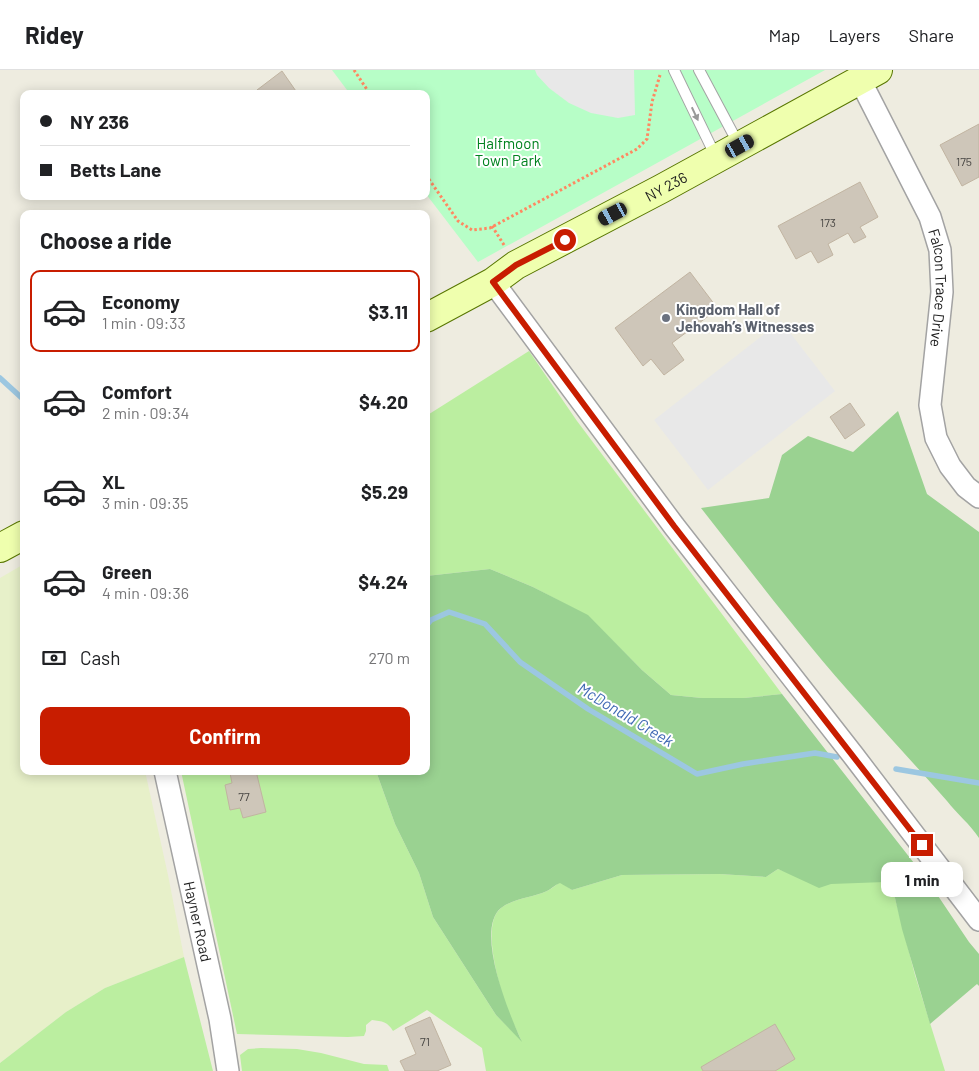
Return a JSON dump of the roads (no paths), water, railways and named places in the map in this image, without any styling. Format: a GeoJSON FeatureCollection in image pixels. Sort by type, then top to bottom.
{"type":"FeatureCollection","features":[{"type":"Feature","properties":{"kind":"main road","name":"NY 236"},"geometry":{"type":"LineString","coordinates":[[430,316],[493,282],[516,265],[869,75]]}},
{"type":"Feature","properties":{"kind":"main road"},"geometry":{"type":"LineString","coordinates":[[0,548],[20,537]]}},
{"type":"Feature","properties":{"kind":"street","name":"Falcon Trace Drive"},"geometry":{"type":"LineString","coordinates":[[869,75],[930,217],[940,250],[942,292],[930,405],[936,438],[950,466],[966,487],[979,497]]}},
{"type":"Feature","properties":{"kind":"street"},"geometry":{"type":"LineString","coordinates":[[493,282],[674,526],[847,747],[979,920]]}},
{"type":"Feature","properties":{"kind":"street","name":"Hayner Road"},"geometry":{"type":"LineString","coordinates":[[166,775],[220,1018],[228,1071]]}},
{"type":"Feature","properties":{"kind":"lane"},"geometry":{"type":"LineString","coordinates":[[674,70],[716,158]]}},
{"type":"Feature","properties":{"kind":"lane"},"geometry":{"type":"LineString","coordinates":[[699,70],[740,146]]}},
{"type":"Feature","properties":{"kind":"waterway","name":"McDonald Creek"},"geometry":{"type":"LineString","coordinates":[[0,378],[20,396]]}},
{"type":"Feature","properties":{"kind":"waterway","name":"McDonald Creek"},"geometry":{"type":"LineString","coordinates":[[430,621],[449,612],[485,624],[520,662],[588,709],[697,774],[743,764],[815,753],[837,757]]}},
{"type":"Feature","properties":{"kind":"waterway","name":"McDonald Creek"},"geometry":{"type":"LineString","coordinates":[[896,769],[979,783]]}},
{"type":"Feature","properties":{"kind":"place","name":"Kingdom Hall of Jehovah’s Witnesses"},"geometry":{"type":"Point","coordinates":[666,318]}},
{"type":"Feature","properties":{"kind":"park label","name":"Halfmoon Town Park"},"geometry":{"type":"Point","coordinates":[508,152]}}]}
